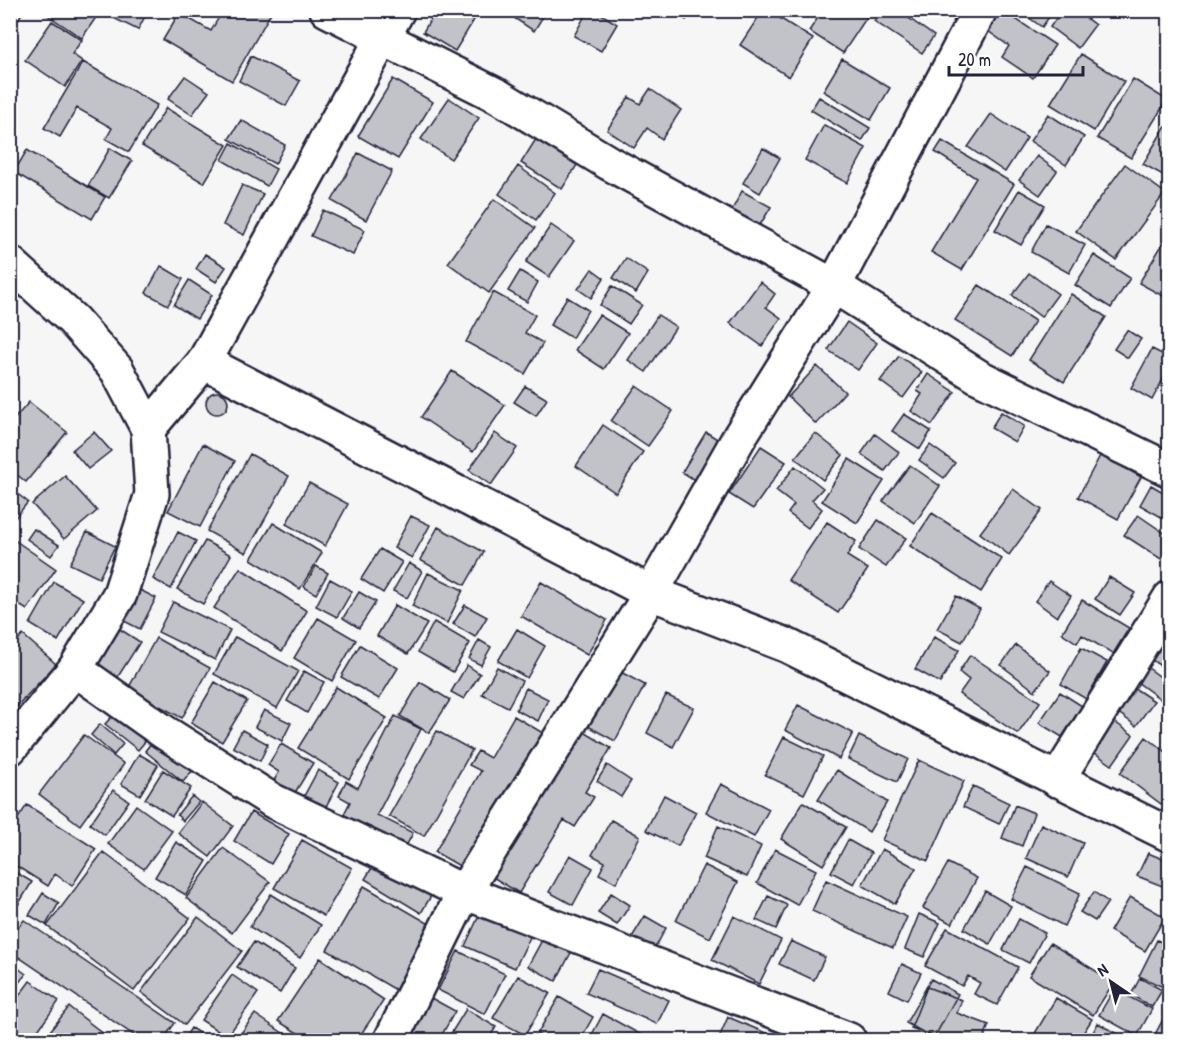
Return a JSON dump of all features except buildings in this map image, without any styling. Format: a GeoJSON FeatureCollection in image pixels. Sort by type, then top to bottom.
{"type":"FeatureCollection","features":[{"type":"Feature","properties":{"kind":"street"},"geometry":{"type":"LineString","coordinates":[[327,10],[380,39],[498,96],[609,163],[834,286],[979,377],[1170,470]]}},
{"type":"Feature","properties":{"kind":"street"},"geometry":{"type":"LineString","coordinates":[[148,429],[204,362],[398,10]]}},
{"type":"Feature","properties":{"kind":"street"},"geometry":{"type":"LineString","coordinates":[[391,1041],[464,892],[651,593],[741,436],[834,286],[980,10]]}},
{"type":"Feature","properties":{"kind":"street"},"geometry":{"type":"LineString","coordinates":[[10,263],[73,320],[117,370],[148,429],[152,494],[120,594],[75,669],[10,747]]}},
{"type":"Feature","properties":{"kind":"street"},"geometry":{"type":"LineString","coordinates":[[204,362],[651,593],[786,645],[1170,835]]}},
{"type":"Feature","properties":{"kind":"street"},"geometry":{"type":"LineString","coordinates":[[1057,780],[1170,598]]}},
{"type":"Feature","properties":{"kind":"street"},"geometry":{"type":"LineString","coordinates":[[75,669],[164,732],[273,801],[464,892],[849,1041]]}}]}
